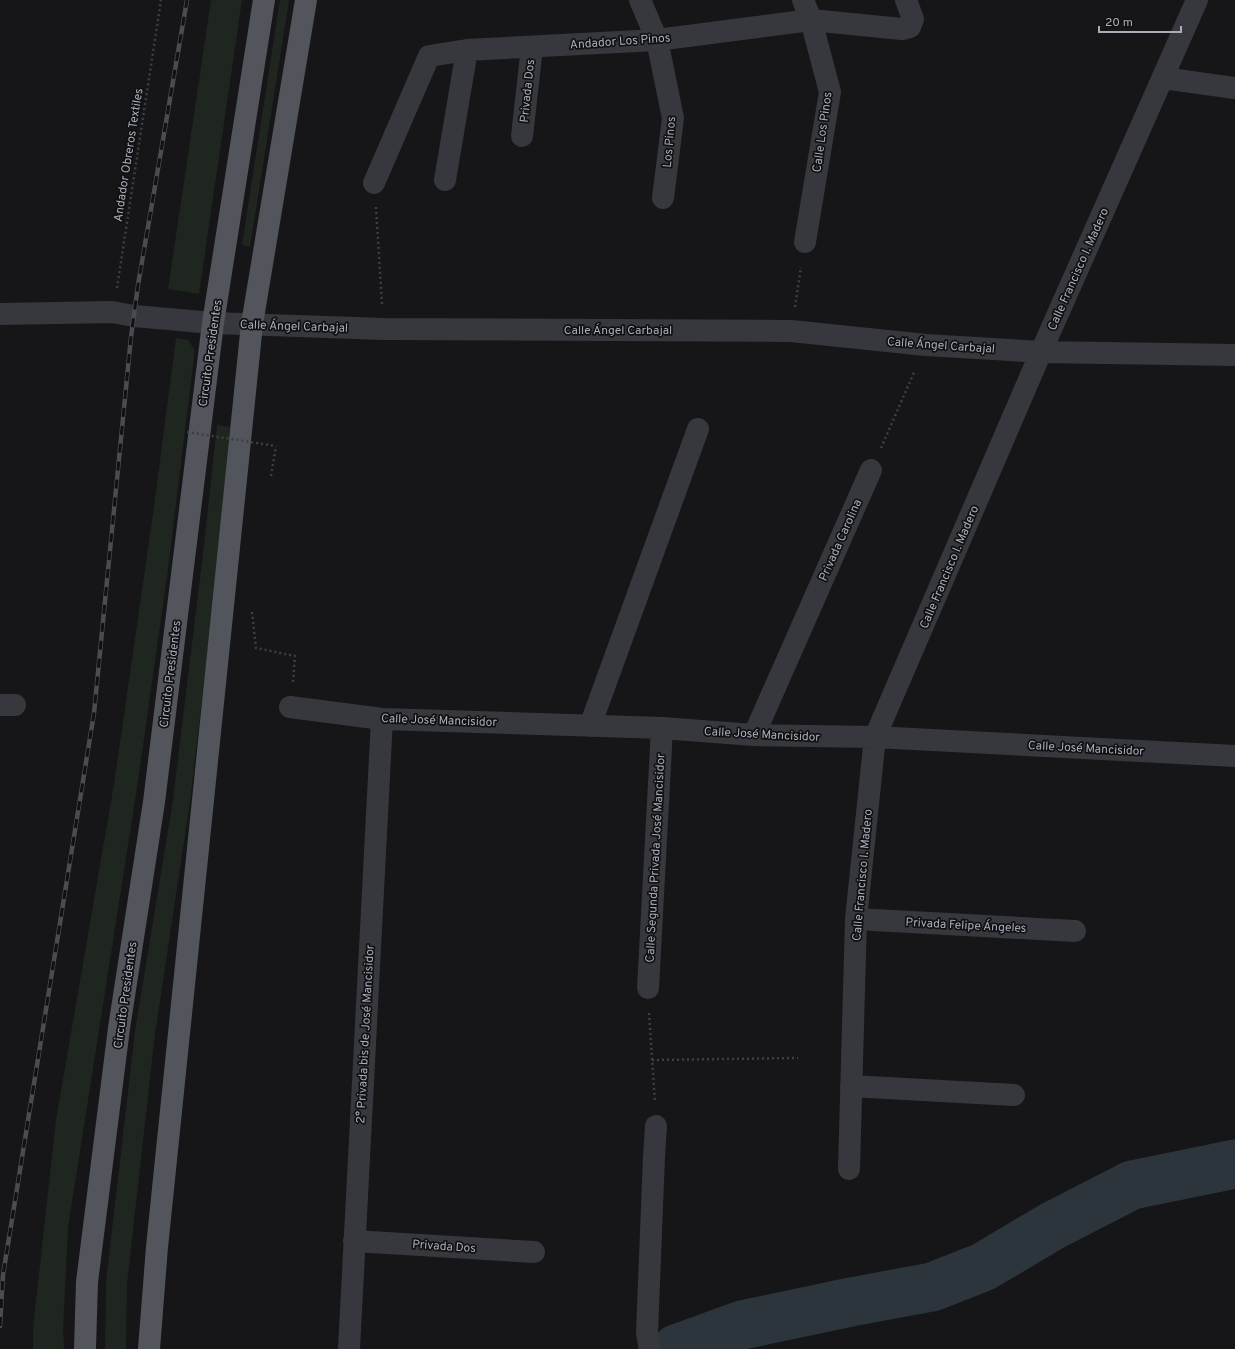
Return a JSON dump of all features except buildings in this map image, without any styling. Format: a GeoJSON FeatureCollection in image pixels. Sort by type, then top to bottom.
{"type":"FeatureCollection","features":[{"type":"Feature","properties":{"kind":"main road","name":"Circuito Presidentes"},"geometry":{"type":"LineString","coordinates":[[85,1349],[87,1282],[119,1028],[154,802],[213,323],[264,0]]}},
{"type":"Feature","properties":{"kind":"main road"},"geometry":{"type":"LineString","coordinates":[[150,1349],[157,1247],[252,324],[306,0]]}},
{"type":"Feature","properties":{"kind":"street"},"geometry":{"type":"LineString","coordinates":[[640,0],[657,40]]}},
{"type":"Feature","properties":{"kind":"street","name":"Calle Los Pinos"},"geometry":{"type":"LineString","coordinates":[[803,0],[811,20],[830,92],[805,242]]}},
{"type":"Feature","properties":{"kind":"street","name":"Andador Los Pinos"},"geometry":{"type":"LineString","coordinates":[[374,183],[429,56],[467,50],[657,40],[811,20],[902,29],[910,27],[913,19],[906,0]]}},
{"type":"Feature","properties":{"kind":"street","name":"Calle Francisco I. Madero"},"geometry":{"type":"LineString","coordinates":[[849,1169],[856,919],[875,737],[1041,352],[1197,0]]}},
{"type":"Feature","properties":{"kind":"street","name":"Los Pinos"},"geometry":{"type":"LineString","coordinates":[[657,40],[673,118],[663,198]]}},
{"type":"Feature","properties":{"kind":"street","name":"Privada Dos"},"geometry":{"type":"LineString","coordinates":[[522,136],[532,46]]}},
{"type":"Feature","properties":{"kind":"street"},"geometry":{"type":"LineString","coordinates":[[445,180],[467,50]]}},
{"type":"Feature","properties":{"kind":"street"},"geometry":{"type":"LineString","coordinates":[[1163,78],[1235,88]]}},
{"type":"Feature","properties":{"kind":"street","name":"Calle Ángel Carbajal"},"geometry":{"type":"LineString","coordinates":[[0,314],[113,312],[134,316],[213,323],[384,329],[791,331],[926,345],[1041,352],[1235,355]]}},
{"type":"Feature","properties":{"kind":"street"},"geometry":{"type":"LineString","coordinates":[[590,726],[698,429]]}},
{"type":"Feature","properties":{"kind":"street","name":"Privada Carolina"},"geometry":{"type":"LineString","coordinates":[[754,735],[871,470]]}},
{"type":"Feature","properties":{"kind":"street","name":"Calle José Mancisidor"},"geometry":{"type":"LineString","coordinates":[[290,707],[382,718],[662,728],[754,735],[875,737],[1235,756]]}},
{"type":"Feature","properties":{"kind":"street","name":"2° Privada bis de José Mancisidor"},"geometry":{"type":"LineString","coordinates":[[349,1349],[382,718]]}},
{"type":"Feature","properties":{"kind":"street","name":"Calle Segunda Privada José Mancisidor"},"geometry":{"type":"LineString","coordinates":[[648,988],[662,728]]}},
{"type":"Feature","properties":{"kind":"street","name":"Privada Felipe Ángeles"},"geometry":{"type":"LineString","coordinates":[[856,919],[1075,931]]}},
{"type":"Feature","properties":{"kind":"street"},"geometry":{"type":"LineString","coordinates":[[851,1086],[1014,1095]]}},
{"type":"Feature","properties":{"kind":"street"},"geometry":{"type":"LineString","coordinates":[[649,1341],[656,1126]]}},
{"type":"Feature","properties":{"kind":"street","name":"Privada Dos"},"geometry":{"type":"LineString","coordinates":[[354,1241],[534,1252]]}},
{"type":"Feature","properties":{"kind":"path","name":"Andador Obreros Textiles"},"geometry":{"type":"LineString","coordinates":[[113,312],[161,0]]}},
{"type":"Feature","properties":{"kind":"path"},"geometry":{"type":"LineString","coordinates":[[374,183],[384,329]]}},
{"type":"Feature","properties":{"kind":"path"},"geometry":{"type":"LineString","coordinates":[[791,331],[805,242]]}},
{"type":"Feature","properties":{"kind":"path"},"geometry":{"type":"LineString","coordinates":[[871,470],[926,345]]}},
{"type":"Feature","properties":{"kind":"path"},"geometry":{"type":"LineString","coordinates":[[187,432],[276,446],[271,476]]}},
{"type":"Feature","properties":{"kind":"path"},"geometry":{"type":"LineString","coordinates":[[252,612],[256,648],[295,656],[290,707]]}},
{"type":"Feature","properties":{"kind":"path"},"geometry":{"type":"LineString","coordinates":[[648,988],[656,1126]]}},
{"type":"Feature","properties":{"kind":"path"},"geometry":{"type":"LineString","coordinates":[[652,1060],[798,1058]]}},
{"type":"Feature","properties":{"kind":"shaded area"},"geometry":{"type":"Polygon","coordinates":[[[211,0],[242,0],[199,294],[168,289],[211,0]]]}},
{"type":"Feature","properties":{"kind":"shaded area"},"geometry":{"type":"Polygon","coordinates":[[[280,0],[289,0],[250,247],[242,245],[280,0]]]}},
{"type":"Feature","properties":{"kind":"shaded area"},"geometry":{"type":"Polygon","coordinates":[[[176,338],[188,340],[194,349],[194,358],[167,577],[137,788],[68,1228],[63,1330],[64,1349],[33,1349],[33,1328],[56,1120],[114,784],[153,514],[176,338]]]}},
{"type":"Feature","properties":{"kind":"shaded area"},"geometry":{"type":"Polygon","coordinates":[[[217,425],[230,427],[220,545],[190,802],[155,1034],[127,1284],[126,1349],[105,1349],[106,1282],[135,1031],[173,800],[217,425]]]}},
{"type":"Feature","properties":{"kind":"waterway"},"geometry":{"type":"LineString","coordinates":[[676,1349],[742,1325],[932,1287],[983,1267],[1054,1225],[1132,1185],[1235,1164]]}},
{"type":"Feature","properties":{"kind":"railway"},"geometry":{"type":"LineString","coordinates":[[0,1326],[3,1275],[94,713],[131,337],[138,285],[187,0]]}}]}
